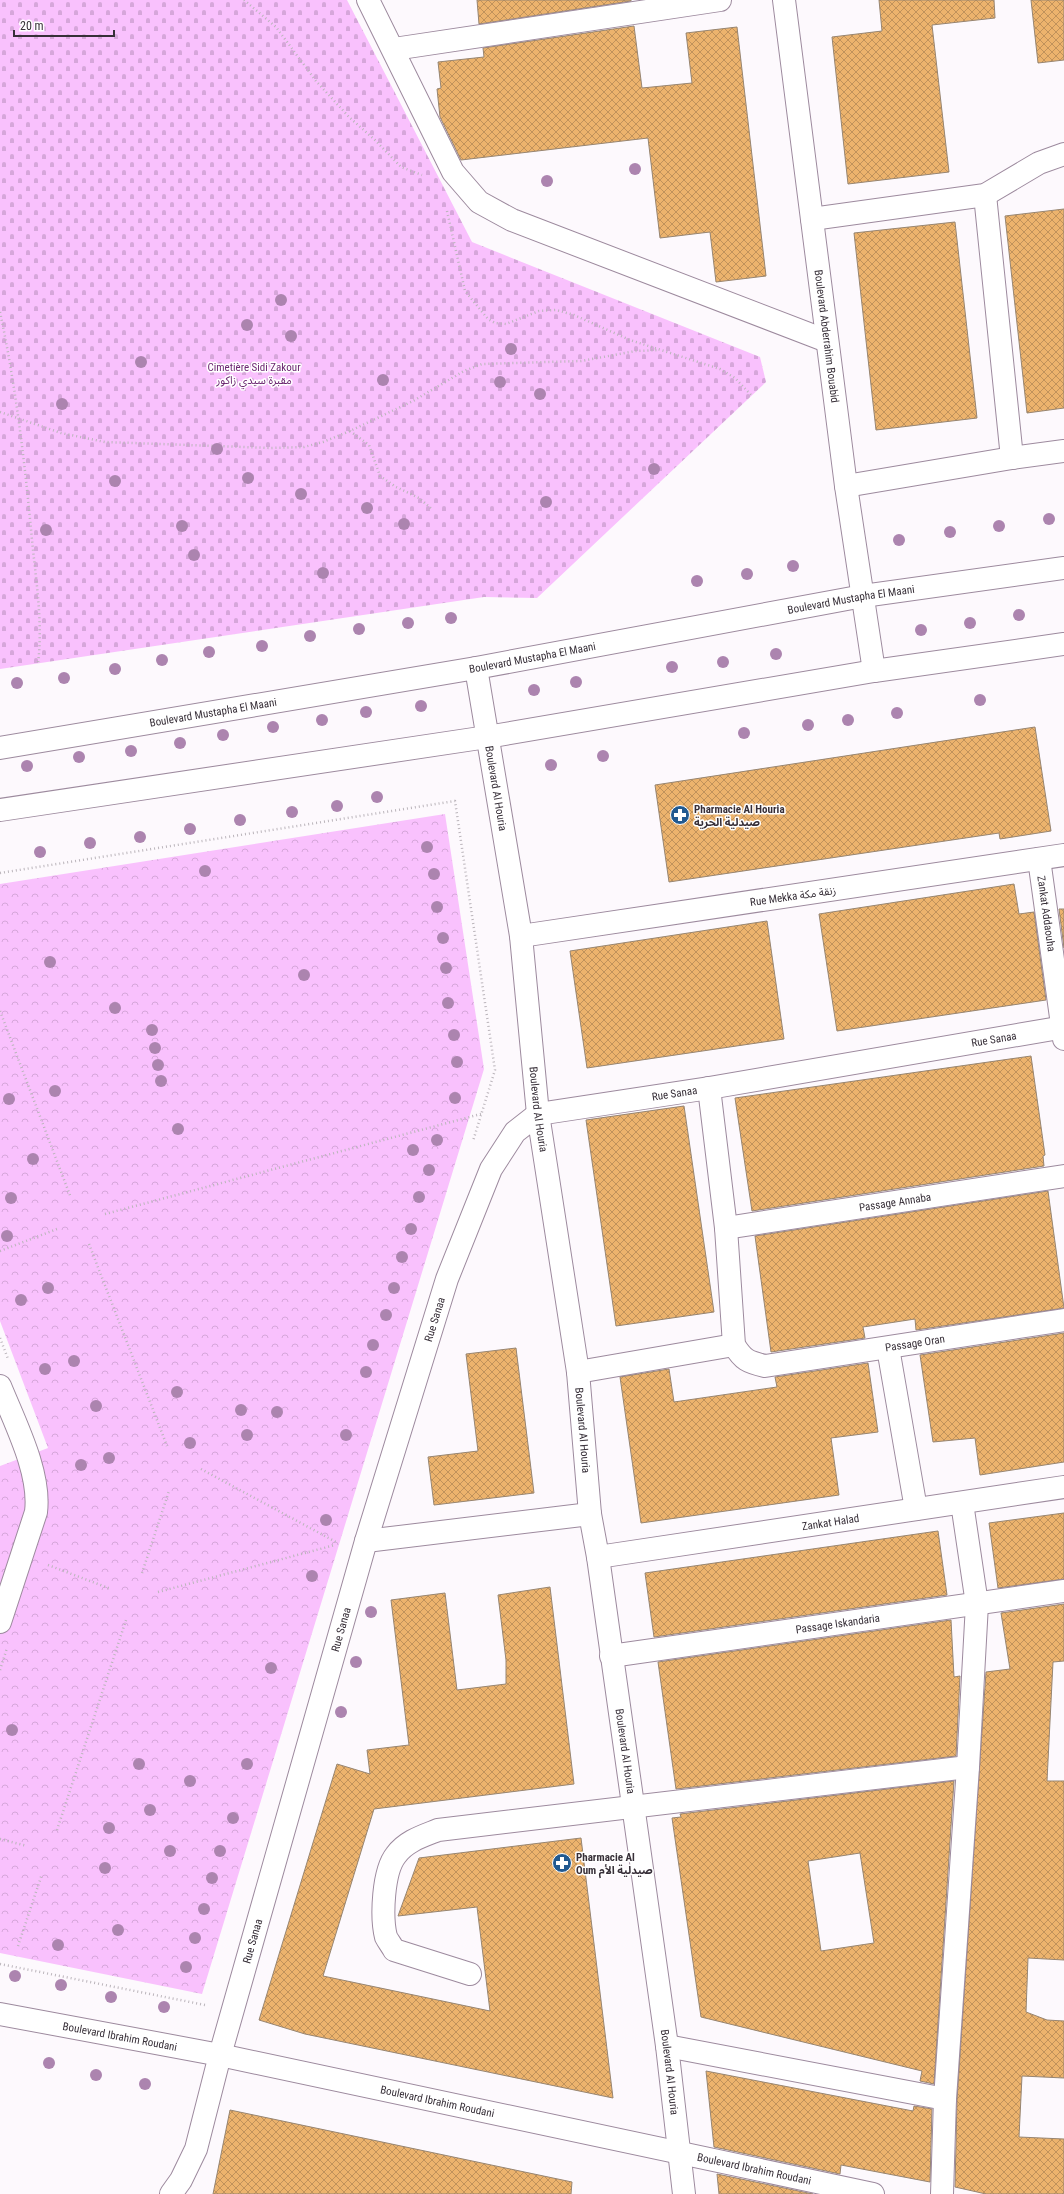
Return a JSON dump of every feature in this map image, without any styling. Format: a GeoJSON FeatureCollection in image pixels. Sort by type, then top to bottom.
{"type":"FeatureCollection","features":[{"type":"Feature","properties":{"kind":"street"},"geometry":{"type":"LineString","coordinates":[[368,0],[394,49],[453,172],[479,202],[512,220],[828,341]]}},
{"type":"Feature","properties":{"kind":"street"},"geometry":{"type":"LineString","coordinates":[[394,49],[720,0]]}},
{"type":"Feature","properties":{"kind":"street","name":"Boulevard Abderrahim Bouabid"},"geometry":{"type":"LineString","coordinates":[[784,0],[846,486],[874,671]]}},
{"type":"Feature","properties":{"kind":"street"},"geometry":{"type":"LineString","coordinates":[[812,219],[985,196],[1039,163],[1064,154]]}},
{"type":"Feature","properties":{"kind":"street"},"geometry":{"type":"LineString","coordinates":[[985,196],[1012,458]]}},
{"type":"Feature","properties":{"kind":"street"},"geometry":{"type":"LineString","coordinates":[[846,486],[1012,458],[1064,451]]}},
{"type":"Feature","properties":{"kind":"street","name":"Boulevard Mustapha El Maani"},"geometry":{"type":"LineString","coordinates":[[0,748],[476,668],[863,596],[1064,568]]}},
{"type":"Feature","properties":{"kind":"street"},"geometry":{"type":"LineString","coordinates":[[0,810],[487,738],[874,671],[1064,644]]}},
{"type":"Feature","properties":{"kind":"street","name":"Boulevard Al Houria"},"geometry":{"type":"LineString","coordinates":[[476,668],[522,936],[538,1114],[578,1372],[590,1514],[598,1556],[667,2046],[684,2194]]}},
{"type":"Feature","properties":{"kind":"street","name":"Rue Mekka زنقة مكة"},"geometry":{"type":"LineString","coordinates":[[522,936],[1064,855]]}},
{"type":"Feature","properties":{"kind":"street","name":"Zankat Addaouha"},"geometry":{"type":"LineString","coordinates":[[1039,859],[1064,1031]]}},
{"type":"Feature","properties":{"kind":"street","name":"Rue Sanaa"},"geometry":{"type":"LineString","coordinates":[[170,2194],[181,2180],[196,2149],[220,2056],[366,1541],[447,1280],[491,1168],[514,1132],[538,1114],[1064,1031]]}},
{"type":"Feature","properties":{"kind":"street"},"geometry":{"type":"LineString","coordinates":[[578,1372],[734,1345],[726,1228],[709,1088]]}},
{"type":"Feature","properties":{"kind":"street","name":"Passage Annaba"},"geometry":{"type":"LineString","coordinates":[[726,1228],[1064,1176]]}},
{"type":"Feature","properties":{"kind":"street","name":"Passage Oran"},"geometry":{"type":"LineString","coordinates":[[734,1345],[740,1355],[749,1362],[765,1366],[1064,1320]]}},
{"type":"Feature","properties":{"kind":"street"},"geometry":{"type":"LineString","coordinates":[[888,1348],[916,1509]]}},
{"type":"Feature","properties":{"kind":"street"},"geometry":{"type":"LineString","coordinates":[[0,1386],[8,1432],[38,1496],[36,1512],[0,1622]]}},
{"type":"Feature","properties":{"kind":"street","name":"Zankat Halad"},"geometry":{"type":"LineString","coordinates":[[598,1556],[1064,1488]]}},
{"type":"Feature","properties":{"kind":"street"},"geometry":{"type":"LineString","coordinates":[[942,2194],[945,2098],[968,1767],[977,1604],[962,1503]]}},
{"type":"Feature","properties":{"kind":"street"},"geometry":{"type":"LineString","coordinates":[[366,1541],[590,1514]]}},
{"type":"Feature","properties":{"kind":"street","name":"Passage Iskandaria"},"geometry":{"type":"LineString","coordinates":[[611,1656],[1064,1591]]}},
{"type":"Feature","properties":{"kind":"street"},"geometry":{"type":"LineString","coordinates":[[470,1974],[394,1950],[387,1937],[384,1919],[387,1874],[395,1855],[414,1839],[438,1830],[968,1767]]}},
{"type":"Feature","properties":{"kind":"street","name":"Boulevard Ibrahim Roudani"},"geometry":{"type":"LineString","coordinates":[[0,2014],[220,2056],[873,2194]]}},
{"type":"Feature","properties":{"kind":"street"},"geometry":{"type":"LineString","coordinates":[[667,2046],[945,2098]]}},
{"type":"Feature","properties":{"kind":"path"},"geometry":{"type":"LineString","coordinates":[[0,312],[10,357],[39,606],[40,630],[38,664]]}},
{"type":"Feature","properties":{"kind":"path"},"geometry":{"type":"LineString","coordinates":[[0,412],[17,416],[61,433],[105,442],[271,448],[304,447],[323,442],[350,431],[412,401],[464,371],[482,364],[581,361],[636,351],[660,350]]}},
{"type":"Feature","properties":{"kind":"path"},"geometry":{"type":"LineString","coordinates":[[350,431],[369,445],[380,476],[396,488],[419,498],[433,510]]}},
{"type":"Feature","properties":{"kind":"path"},"geometry":{"type":"LineString","coordinates":[[0,873],[455,802],[495,1070],[472,1145]]}},
{"type":"Feature","properties":{"kind":"path"},"geometry":{"type":"LineString","coordinates":[[0,1011],[71,1198]]}},
{"type":"Feature","properties":{"kind":"path"},"geometry":{"type":"LineString","coordinates":[[105,1214],[481,1114]]}},
{"type":"Feature","properties":{"kind":"path"},"geometry":{"type":"LineString","coordinates":[[0,1251],[57,1229]]}},
{"type":"Feature","properties":{"kind":"path"},"geometry":{"type":"LineString","coordinates":[[89,1244],[167,1446]]}},
{"type":"Feature","properties":{"kind":"path"},"geometry":{"type":"LineString","coordinates":[[158,1592],[339,1544],[201,1469]]}},
{"type":"Feature","properties":{"kind":"path"},"geometry":{"type":"LineString","coordinates":[[142,1573],[169,1491]]}},
{"type":"Feature","properties":{"kind":"path"},"geometry":{"type":"LineString","coordinates":[[42,1563],[111,1589]]}},
{"type":"Feature","properties":{"kind":"path"},"geometry":{"type":"LineString","coordinates":[[57,1830],[126,1620]]}},
{"type":"Feature","properties":{"kind":"path"},"geometry":{"type":"LineString","coordinates":[[0,1839],[27,1846]]}},
{"type":"Feature","properties":{"kind":"path"},"geometry":{"type":"LineString","coordinates":[[18,1946],[42,1874]]}},
{"type":"Feature","properties":{"kind":"path"},"geometry":{"type":"LineString","coordinates":[[0,1964],[210,2006]]}},
{"type":"Feature","properties":{"kind":"green space","name":"Cimetière Sidi Zakour مقبرة سيدي زاكور"},"geometry":{"type":"Polygon","coordinates":[[[0,0],[347,0],[472,242],[760,357],[766,382],[537,598],[484,597],[0,669],[0,0]]]}},
{"type":"Feature","properties":{"kind":"green space"},"geometry":{"type":"Polygon","coordinates":[[[445,814],[484,1069],[202,1994],[0,1953],[0,1466],[48,1448],[0,1321],[0,884],[445,814]]]}},
{"type":"Feature","properties":{"kind":"building"},"geometry":{"type":"Polygon","coordinates":[[[477,0],[631,0],[631,1],[479,24],[477,0]]]}},
{"type":"Feature","properties":{"kind":"building"},"geometry":{"type":"Polygon","coordinates":[[[879,0],[994,0],[995,18],[932,25],[949,172],[848,184],[832,37],[882,31],[879,0]]]}},
{"type":"Feature","properties":{"kind":"building"},"geometry":{"type":"Polygon","coordinates":[[[1031,0],[1064,0],[1064,60],[1038,63],[1031,0]]]}},
{"type":"Feature","properties":{"kind":"building"},"geometry":{"type":"Polygon","coordinates":[[[634,26],[642,88],[692,83],[686,33],[737,27],[766,276],[716,282],[710,232],[660,238],[648,138],[461,160],[440,117],[437,89],[441,88],[438,62],[484,57],[483,48],[634,26]]]}},
{"type":"Feature","properties":{"kind":"building"},"geometry":{"type":"Polygon","coordinates":[[[1064,209],[1064,408],[1027,413],[1005,216],[1064,209]]]}},
{"type":"Feature","properties":{"kind":"building"},"geometry":{"type":"Polygon","coordinates":[[[955,222],[977,418],[876,430],[854,233],[955,222]]]}},
{"type":"Feature","properties":{"kind":"building"},"geometry":{"type":"Polygon","coordinates":[[[1035,727],[1051,831],[1000,839],[999,833],[669,882],[655,785],[1035,727]]]}},
{"type":"Feature","properties":{"kind":"building"},"geometry":{"type":"Polygon","coordinates":[[[1014,884],[1019,914],[1034,912],[1046,1000],[837,1031],[819,914],[1014,884]]]}},
{"type":"Feature","properties":{"kind":"building"},"geometry":{"type":"Polygon","coordinates":[[[1059,909],[1064,909],[1064,948],[1059,909]]]}},
{"type":"Feature","properties":{"kind":"building"},"geometry":{"type":"Polygon","coordinates":[[[767,921],[784,1039],[587,1068],[570,951],[767,921]]]}},
{"type":"Feature","properties":{"kind":"building"},"geometry":{"type":"Polygon","coordinates":[[[1031,1056],[1045,1155],[1043,1156],[1044,1166],[752,1211],[735,1098],[1031,1056]]]}},
{"type":"Feature","properties":{"kind":"building"},"geometry":{"type":"Polygon","coordinates":[[[684,1106],[714,1312],[616,1326],[586,1120],[684,1106]]]}},
{"type":"Feature","properties":{"kind":"building"},"geometry":{"type":"Polygon","coordinates":[[[1048,1191],[1064,1308],[916,1330],[915,1319],[863,1327],[865,1338],[771,1352],[755,1236],[1048,1191]]]}},
{"type":"Feature","properties":{"kind":"building"},"geometry":{"type":"Polygon","coordinates":[[[1064,1333],[1064,1462],[980,1475],[975,1438],[933,1442],[920,1355],[1064,1333]]]}},
{"type":"Feature","properties":{"kind":"building"},"geometry":{"type":"Polygon","coordinates":[[[516,1348],[534,1493],[434,1505],[428,1457],[478,1451],[466,1354],[516,1348]]]}},
{"type":"Feature","properties":{"kind":"building"},"geometry":{"type":"Polygon","coordinates":[[[868,1363],[878,1432],[831,1438],[839,1495],[641,1523],[620,1377],[669,1369],[674,1402],[777,1387],[775,1377],[868,1363]]]}},
{"type":"Feature","properties":{"kind":"building"},"geometry":{"type":"Polygon","coordinates":[[[1064,1513],[1064,1579],[998,1588],[989,1523],[1064,1513]]]}},
{"type":"Feature","properties":{"kind":"building"},"geometry":{"type":"Polygon","coordinates":[[[938,1531],[947,1595],[654,1637],[645,1573],[938,1531]]]}},
{"type":"Feature","properties":{"kind":"building"},"geometry":{"type":"Polygon","coordinates":[[[550,1587],[574,1784],[374,1809],[323,1976],[490,2011],[477,1907],[398,1916],[419,1858],[581,1838],[613,2098],[305,2034],[259,2020],[337,1764],[370,1774],[367,1750],[409,1745],[391,1600],[445,1593],[457,1690],[506,1684],[506,1660],[498,1595],[550,1587]]]}},
{"type":"Feature","properties":{"kind":"building"},"geometry":{"type":"Polygon","coordinates":[[[1064,1604],[1064,1661],[1053,1662],[1047,1781],[1064,1781],[1064,1960],[1028,1958],[1026,2012],[1047,2020],[1064,2021],[1064,2078],[1022,2076],[1019,2137],[1064,2139],[1064,2194],[986,2194],[955,2187],[957,2100],[986,1672],[1010,1669],[1001,1613],[1064,1604]]]}},
{"type":"Feature","properties":{"kind":"building"},"geometry":{"type":"Polygon","coordinates":[[[951,1620],[954,1677],[960,1676],[956,1756],[676,1789],[658,1662],[951,1620]]]}},
{"type":"Feature","properties":{"kind":"building"},"geometry":{"type":"Polygon","coordinates":[[[954,1781],[934,2084],[920,2081],[922,2071],[701,2017],[672,1818],[681,1817],[680,1814],[954,1781]],[[860,1853],[808,1861],[821,1951],[874,1943],[860,1853]]]}},
{"type":"Feature","properties":{"kind":"building"},"geometry":{"type":"Polygon","coordinates":[[[706,2071],[913,2111],[914,2106],[932,2109],[930,2182],[841,2165],[840,2174],[714,2147],[706,2071]]]}},
{"type":"Feature","properties":{"kind":"building"},"geometry":{"type":"Polygon","coordinates":[[[230,2110],[572,2182],[571,2194],[213,2194],[230,2110]]]}},
{"type":"Feature","properties":{"kind":"building"},"geometry":{"type":"Polygon","coordinates":[[[717,2174],[813,2194],[719,2194],[717,2174]]]}},
{"type":"Feature","properties":{"kind":"place","name":"Pharmacie Al Houria صيدلية الحرية"},"geometry":{"type":"Point","coordinates":[680,815]}},
{"type":"Feature","properties":{"kind":"place","name":"Pharmacie Al Oum صيدلية الأم"},"geometry":{"type":"Point","coordinates":[562,1863]}}]}
